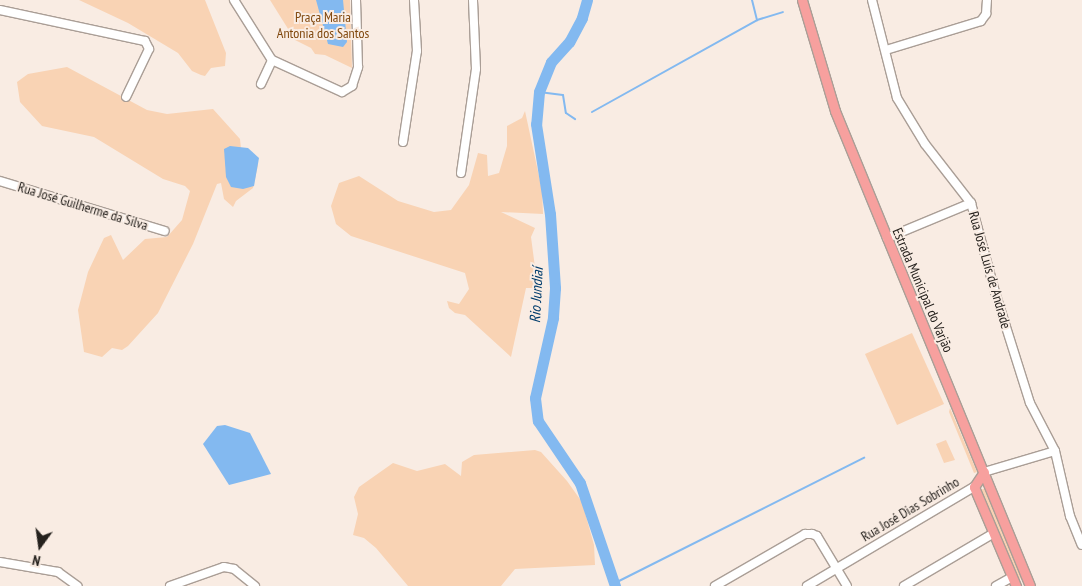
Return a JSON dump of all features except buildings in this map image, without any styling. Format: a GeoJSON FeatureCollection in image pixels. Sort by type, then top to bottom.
{"type":"FeatureCollection","features":[{"type":"Feature","properties":{"kind":"main road","name":"Estrada Municipal do Varjão"},"geometry":{"type":"LineString","coordinates":[[802,0],[835,111],[1030,586]]}},
{"type":"Feature","properties":{"kind":"main road","name":"Rua José Dias Sobrinho"},"geometry":{"type":"LineString","coordinates":[[974,486],[984,472]]}},
{"type":"Feature","properties":{"kind":"main road"},"geometry":{"type":"LineString","coordinates":[[974,486],[1016,586]]}},
{"type":"Feature","properties":{"kind":"street"},"geometry":{"type":"LineString","coordinates":[[234,0],[272,60],[330,89],[346,91],[356,80],[358,67],[356,0]]}},
{"type":"Feature","properties":{"kind":"street"},"geometry":{"type":"LineString","coordinates":[[403,142],[417,51],[414,0]]}},
{"type":"Feature","properties":{"kind":"street"},"geometry":{"type":"LineString","coordinates":[[461,172],[476,69],[473,0]]}},
{"type":"Feature","properties":{"kind":"street","name":"Rua José Luís de Andrade"},"geometry":{"type":"LineString","coordinates":[[872,0],[897,98],[909,120],[971,203],[995,292],[1028,394],[1058,462],[1070,516],[1082,545]]}},
{"type":"Feature","properties":{"kind":"street"},"geometry":{"type":"LineString","coordinates":[[886,50],[981,21],[986,14],[987,0]]}},
{"type":"Feature","properties":{"kind":"street"},"geometry":{"type":"LineString","coordinates":[[0,10],[145,40],[149,49],[126,97]]}},
{"type":"Feature","properties":{"kind":"street"},"geometry":{"type":"LineString","coordinates":[[261,84],[272,60]]}},
{"type":"Feature","properties":{"kind":"street","name":"Rua José Guilherme da Silva"},"geometry":{"type":"LineString","coordinates":[[0,181],[166,231]]}},
{"type":"Feature","properties":{"kind":"street"},"geometry":{"type":"LineString","coordinates":[[887,238],[971,203]]}},
{"type":"Feature","properties":{"kind":"street"},"geometry":{"type":"LineString","coordinates":[[984,472],[1054,451]]}},
{"type":"Feature","properties":{"kind":"street","name":"Rua José Dias Sobrinho"},"geometry":{"type":"LineString","coordinates":[[807,586],[974,486]]}},
{"type":"Feature","properties":{"kind":"street"},"geometry":{"type":"LineString","coordinates":[[904,586],[994,533]]}},
{"type":"Feature","properties":{"kind":"street"},"geometry":{"type":"LineString","coordinates":[[715,586],[805,534],[817,536],[847,586]]}},
{"type":"Feature","properties":{"kind":"street"},"geometry":{"type":"LineString","coordinates":[[0,562],[58,572],[77,586]]}},
{"type":"Feature","properties":{"kind":"street"},"geometry":{"type":"LineString","coordinates":[[170,586],[224,567],[234,569],[255,586]]}},
{"type":"Feature","properties":{"kind":"street"},"geometry":{"type":"LineString","coordinates":[[996,586],[1012,577]]}},
{"type":"Feature","properties":{"kind":"green space"},"geometry":{"type":"Polygon","coordinates":[[[79,0],[205,0],[226,53],[225,66],[211,68],[205,76],[192,71],[178,53],[128,23],[79,0]]]}},
{"type":"Feature","properties":{"kind":"green space","name":"Praça Maria Antonia dos Santos"},"geometry":{"type":"Polygon","coordinates":[[[270,0],[350,0],[352,68],[325,55],[315,54],[311,48],[295,40],[270,0]]]}},
{"type":"Feature","properties":{"kind":"green space"},"geometry":{"type":"Polygon","coordinates":[[[67,67],[147,110],[167,114],[213,109],[240,139],[241,149],[255,157],[258,165],[253,188],[236,201],[233,207],[224,199],[221,183],[217,184],[193,244],[158,313],[128,346],[122,350],[112,348],[102,357],[84,352],[78,310],[88,272],[104,238],[111,235],[123,260],[145,239],[167,237],[182,220],[190,191],[185,186],[163,179],[94,137],[42,126],[20,102],[17,82],[28,74],[67,67]]]}},
{"type":"Feature","properties":{"kind":"green space"},"geometry":{"type":"Polygon","coordinates":[[[525,111],[542,190],[543,214],[501,212],[535,228],[531,237],[536,275],[543,288],[526,288],[511,357],[465,315],[455,313],[449,308],[447,301],[459,304],[469,289],[465,273],[351,236],[336,224],[331,206],[339,183],[359,176],[398,201],[434,212],[451,210],[469,185],[478,153],[487,155],[488,176],[499,173],[507,146],[507,126],[522,118],[525,111]]]}},
{"type":"Feature","properties":{"kind":"green space"},"geometry":{"type":"Polygon","coordinates":[[[912,333],[944,404],[897,425],[865,354],[912,333]]]}},
{"type":"Feature","properties":{"kind":"green space"},"geometry":{"type":"Polygon","coordinates":[[[950,408],[977,472],[974,473],[949,412],[950,408]]]}},
{"type":"Feature","properties":{"kind":"green space"},"geometry":{"type":"Polygon","coordinates":[[[946,440],[955,460],[944,463],[936,444],[946,440]]]}},
{"type":"Feature","properties":{"kind":"green space"},"geometry":{"type":"Polygon","coordinates":[[[535,450],[541,452],[567,481],[582,502],[594,545],[595,565],[515,569],[501,586],[408,586],[376,548],[364,538],[353,535],[358,514],[354,497],[359,487],[393,463],[417,471],[445,464],[461,476],[462,462],[474,455],[535,450]]]}},
{"type":"Feature","properties":{"kind":"green space"},"geometry":{"type":"Polygon","coordinates":[[[985,488],[1022,578],[1019,579],[981,490],[985,488]]]}},
{"type":"Feature","properties":{"kind":"water"},"geometry":{"type":"Polygon","coordinates":[[[316,0],[343,0],[347,42],[343,47],[328,44],[316,0]]]}},
{"type":"Feature","properties":{"kind":"water"},"geometry":{"type":"Polygon","coordinates":[[[230,146],[248,148],[259,158],[254,186],[243,189],[231,187],[226,177],[224,149],[230,146]]]}},
{"type":"Feature","properties":{"kind":"water"},"geometry":{"type":"Polygon","coordinates":[[[225,425],[250,433],[271,474],[229,485],[203,444],[217,426],[225,425]]]}},
{"type":"Feature","properties":{"kind":"waterway","name":"Rio Jundiaí"},"geometry":{"type":"LineString","coordinates":[[587,0],[582,18],[569,42],[551,62],[539,92],[536,124],[550,214],[555,288],[553,318],[535,398],[538,421],[580,483],[615,586]]}},
{"type":"Feature","properties":{"kind":"waterway"},"geometry":{"type":"LineString","coordinates":[[752,0],[757,20]]}},
{"type":"Feature","properties":{"kind":"waterway"},"geometry":{"type":"LineString","coordinates":[[592,112],[757,20],[783,12]]}},
{"type":"Feature","properties":{"kind":"waterway"},"geometry":{"type":"LineString","coordinates":[[539,92],[563,95],[566,113],[575,119]]}},
{"type":"Feature","properties":{"kind":"waterway"},"geometry":{"type":"LineString","coordinates":[[615,583],[864,458]]}}]}
